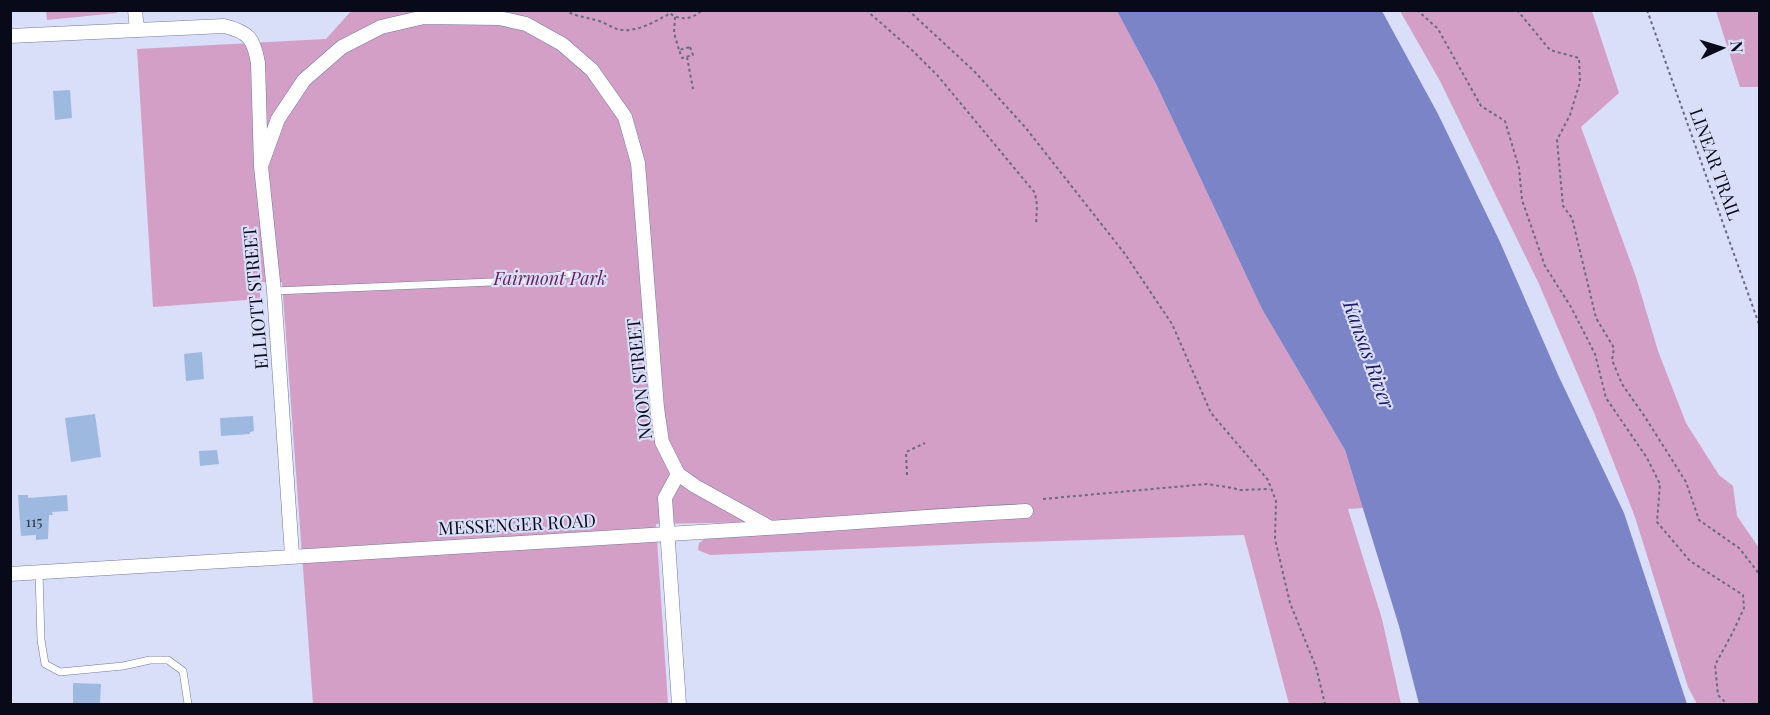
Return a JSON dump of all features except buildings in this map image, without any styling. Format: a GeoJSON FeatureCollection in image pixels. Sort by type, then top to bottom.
{"type":"FeatureCollection","features":[{"type":"Feature","properties":{"kind":"street"},"geometry":{"type":"LineString","coordinates":[[10,36],[137,30],[135,10]]}},
{"type":"Feature","properties":{"kind":"street","name":"NOON STREET"},"geometry":{"type":"LineString","coordinates":[[261,166],[278,119],[303,80],[342,47],[381,27],[423,14],[499,18],[526,24],[562,44],[592,70],[625,117],[638,163],[657,408],[662,442],[678,474]]}},
{"type":"Feature","properties":{"kind":"street","name":"ELLIOTT STREET"},"geometry":{"type":"LineString","coordinates":[[137,30],[225,26],[238,29],[251,39],[255,48],[258,63],[261,166],[274,291],[292,555]]}},
{"type":"Feature","properties":{"kind":"street"},"geometry":{"type":"LineString","coordinates":[[679,705],[665,498],[678,474],[770,528]]}},
{"type":"Feature","properties":{"kind":"street","name":"MESSENGER ROAD"},"geometry":{"type":"LineString","coordinates":[[10,574],[1026,511]]}},
{"type":"Feature","properties":{"kind":"lane"},"geometry":{"type":"LineString","coordinates":[[274,291],[517,280],[570,274]]}},
{"type":"Feature","properties":{"kind":"lane"},"geometry":{"type":"LineString","coordinates":[[39,573],[41,640],[45,664],[60,672],[123,666],[150,660],[168,660],[183,671],[189,705]]}},
{"type":"Feature","properties":{"kind":"path"},"geometry":{"type":"LineString","coordinates":[[564,10],[576,16],[629,31],[669,14]]}},
{"type":"Feature","properties":{"kind":"path"},"geometry":{"type":"LineString","coordinates":[[666,10],[675,17],[687,19],[702,10]]}},
{"type":"Feature","properties":{"kind":"path"},"geometry":{"type":"LineString","coordinates":[[866,10],[938,76],[1035,193],[1036,225]]}},
{"type":"Feature","properties":{"kind":"path"},"geometry":{"type":"LineString","coordinates":[[908,10],[982,79],[1025,127],[1125,254],[1172,324],[1211,412],[1268,480],[1276,501],[1275,539],[1290,603],[1316,667],[1325,705]]}},
{"type":"Feature","properties":{"kind":"path"},"geometry":{"type":"LineString","coordinates":[[1417,10],[1438,29],[1481,106],[1504,121],[1519,168],[1522,200],[1545,266],[1571,307],[1594,354],[1606,398],[1647,458],[1660,484],[1657,522],[1690,561],[1743,595],[1744,608],[1714,665],[1718,695],[1727,705]]}},
{"type":"Feature","properties":{"kind":"path"},"geometry":{"type":"LineString","coordinates":[[1517,10],[1550,50],[1579,58],[1580,82],[1570,115],[1557,140],[1563,206],[1572,218],[1596,318],[1614,348],[1612,360],[1622,384],[1680,471],[1699,520],[1739,548],[1757,571],[1760,579]]}},
{"type":"Feature","properties":{"kind":"path","name":"LINEAR TRAIL"},"geometry":{"type":"LineString","coordinates":[[1647,10],[1760,327]]}},
{"type":"Feature","properties":{"kind":"path"},"geometry":{"type":"LineString","coordinates":[[675,17],[674,33],[679,50],[682,58],[693,55],[690,47],[679,50]]}},
{"type":"Feature","properties":{"kind":"path"},"geometry":{"type":"LineString","coordinates":[[687,57],[693,89]]}},
{"type":"Feature","properties":{"kind":"path"},"geometry":{"type":"LineString","coordinates":[[907,475],[906,452],[925,442]]}},
{"type":"Feature","properties":{"kind":"path"},"geometry":{"type":"LineString","coordinates":[[1043,498],[1207,484],[1239,490],[1270,489]]}},
{"type":"Feature","properties":{"kind":"green space"},"geometry":{"type":"Polygon","coordinates":[[[117,10],[117,13],[47,20],[46,11],[117,10]]]}},
{"type":"Feature","properties":{"kind":"green space","name":"Fairmont Park"},"geometry":{"type":"Polygon","coordinates":[[[352,10],[1117,11],[1156,84],[1262,309],[1345,450],[1363,508],[1348,509],[1382,619],[1401,704],[1289,704],[1244,535],[710,555],[698,550],[699,543],[706,538],[989,518],[656,524],[668,704],[313,704],[282,282],[260,282],[260,299],[153,307],[137,49],[326,39],[352,10]]]}},
{"type":"Feature","properties":{"kind":"green space"},"geometry":{"type":"Polygon","coordinates":[[[1400,11],[1592,11],[1619,93],[1581,127],[1636,277],[1658,351],[1686,423],[1719,475],[1733,486],[1737,516],[1759,548],[1759,704],[1697,704],[1688,687],[1635,517],[1595,415],[1539,284],[1440,81],[1400,11]]]}},
{"type":"Feature","properties":{"kind":"green space"},"geometry":{"type":"Polygon","coordinates":[[[1716,11],[1759,11],[1759,87],[1740,87],[1716,11]]]}},
{"type":"Feature","properties":{"kind":"water","name":"Kansas River"},"geometry":{"type":"Polygon","coordinates":[[[1117,11],[1382,11],[1438,114],[1500,242],[1559,377],[1624,513],[1687,704],[1419,704],[1399,626],[1345,450],[1262,309],[1156,84],[1117,11]]]}}]}
